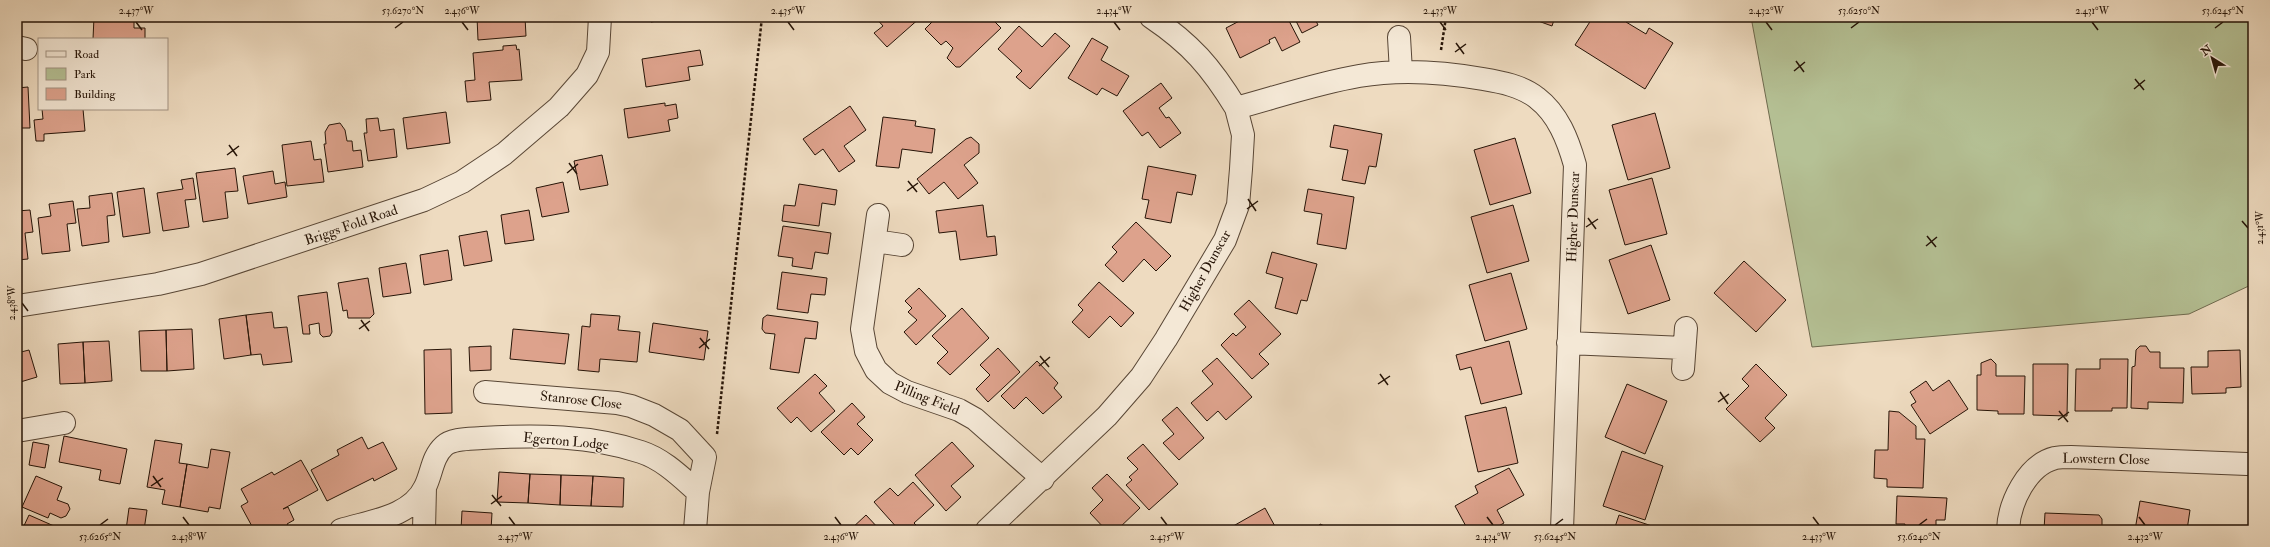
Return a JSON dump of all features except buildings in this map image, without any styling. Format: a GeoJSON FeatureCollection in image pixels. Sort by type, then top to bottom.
{"type":"FeatureCollection","features":[{"type":"Feature","properties":{"kind":"street","name":"Briggs Fold Road"},"geometry":{"type":"LineString","coordinates":[[17,306],[158,284],[201,274],[424,200],[462,182],[504,154],[559,107],[587,75],[598,52],[600,17]]}},
{"type":"Feature","properties":{"kind":"street"},"geometry":{"type":"LineString","coordinates":[[1151,17],[1196,52],[1216,76],[1236,108]]}},
{"type":"Feature","properties":{"kind":"street"},"geometry":{"type":"LineString","coordinates":[[1399,37],[1402,72]]}},
{"type":"Feature","properties":{"kind":"street","name":"Higher Dunscar"},"geometry":{"type":"LineString","coordinates":[[986,530],[1043,478],[1107,416],[1141,377],[1166,339],[1225,240],[1238,206],[1242,169],[1242,135],[1236,108],[1360,76],[1402,72],[1437,73],[1508,84],[1537,98],[1554,117],[1568,141],[1575,165],[1562,530]]}},
{"type":"Feature","properties":{"kind":"street","name":"Pilling Field"},"geometry":{"type":"LineString","coordinates":[[878,215],[862,329],[866,351],[876,370],[890,383],[907,392],[959,410],[975,419],[1043,478]]}},
{"type":"Feature","properties":{"kind":"street"},"geometry":{"type":"LineString","coordinates":[[875,241],[902,245]]}},
{"type":"Feature","properties":{"kind":"street"},"geometry":{"type":"LineString","coordinates":[[1568,343],[1684,349]]}},
{"type":"Feature","properties":{"kind":"street","name":"Stanrose Close"},"geometry":{"type":"LineString","coordinates":[[485,392],[617,402],[631,406],[654,415],[680,430],[705,457]]}},
{"type":"Feature","properties":{"kind":"street"},"geometry":{"type":"LineString","coordinates":[[17,431],[64,423]]}},
{"type":"Feature","properties":{"kind":"street","name":"Egerton Lodge"},"geometry":{"type":"LineString","coordinates":[[342,530],[400,512],[414,502],[425,487],[432,463],[444,445],[462,439],[531,435],[602,442],[642,452],[670,467],[698,492]]}},
{"type":"Feature","properties":{"kind":"street"},"geometry":{"type":"LineString","coordinates":[[695,530],[698,492],[705,457]]}},
{"type":"Feature","properties":{"kind":"street","name":"Lowstern Close"},"geometry":{"type":"LineString","coordinates":[[2008,530],[2012,506],[2020,488],[2034,471],[2043,464],[2055,458],[2071,457],[2251,465]]}},
{"type":"Feature","properties":{"kind":"street"},"geometry":{"type":"LineString","coordinates":[[424,530],[425,487]]}},
{"type":"Feature","properties":{"kind":"path"},"geometry":{"type":"LineString","coordinates":[[705,457],[719,430],[762,17]]}},
{"type":"Feature","properties":{"kind":"path"},"geometry":{"type":"LineString","coordinates":[[1437,73],[1446,17]]}},
{"type":"Feature","properties":{"kind":"green space"},"geometry":{"type":"Polygon","coordinates":[[[1751,17],[2253,17],[2253,284],[2189,314],[1812,347],[1751,17]]]}}]}
